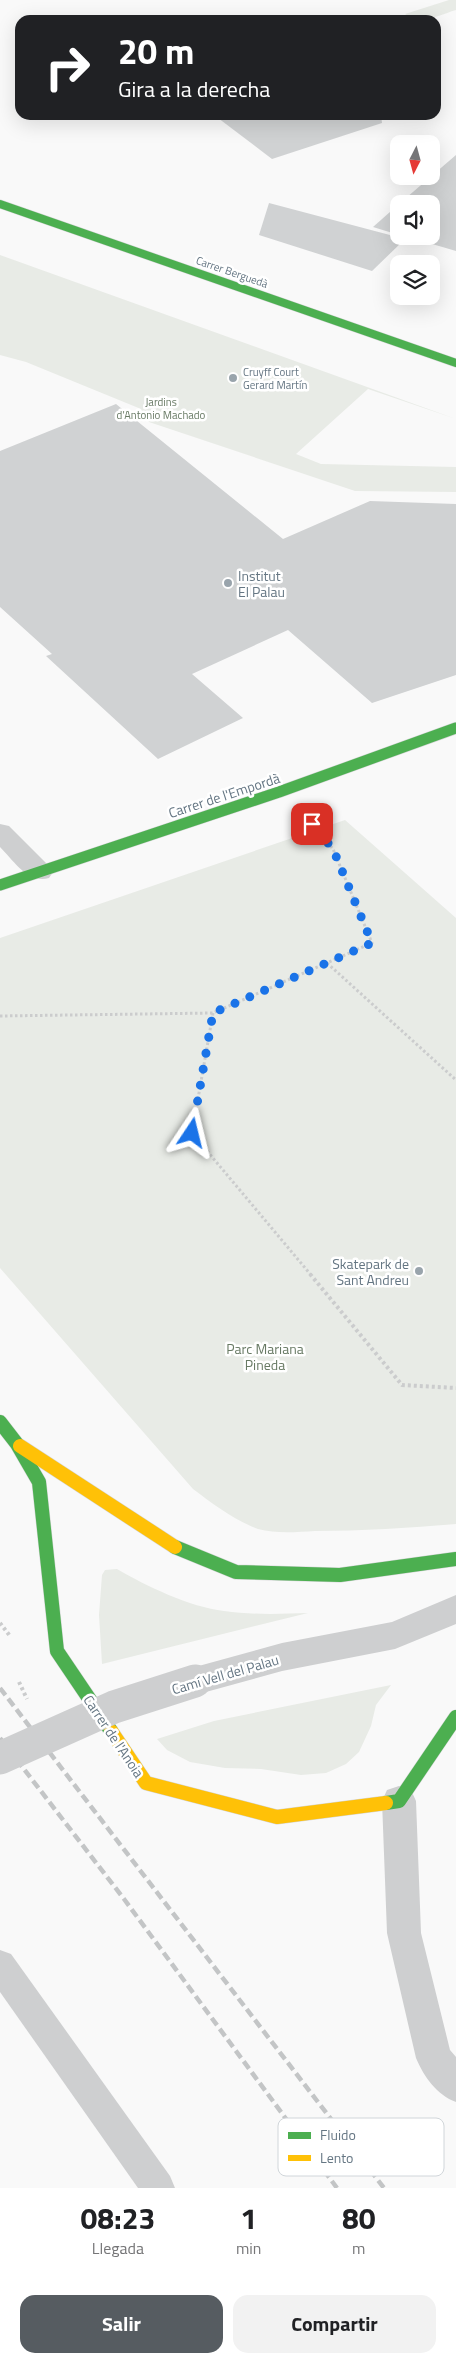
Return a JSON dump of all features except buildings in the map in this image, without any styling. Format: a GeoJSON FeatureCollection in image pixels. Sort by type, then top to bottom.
{"type":"FeatureCollection","features":[{"type":"Feature","properties":{"kind":"street","name":"Carrer Berguedà"},"geometry":{"type":"LineString","coordinates":[[0,204],[456,363]]}},
{"type":"Feature","properties":{"kind":"street","name":"Carrer de l'Empordà"},"geometry":{"type":"LineString","coordinates":[[0,885],[279,792],[456,728]]}},
{"type":"Feature","properties":{"kind":"street"},"geometry":{"type":"LineString","coordinates":[[0,832],[40,872]]}},
{"type":"Feature","properties":{"kind":"street","name":"Carrer de l'Anoia"},"geometry":{"type":"LineString","coordinates":[[0,1422],[17,1444],[39,1482],[57,1651],[146,1783],[278,1817],[399,1801]]}},
{"type":"Feature","properties":{"kind":"street","name":"Carrer de l'Anoia"},"geometry":{"type":"LineString","coordinates":[[17,1444],[141,1523],[170,1545],[236,1572],[340,1575],[456,1559]]}},
{"type":"Feature","properties":{"kind":"street","name":"Camí Vell del Palau"},"geometry":{"type":"LineString","coordinates":[[0,1758],[114,1707],[195,1681],[282,1658],[396,1635],[456,1609]]}},
{"type":"Feature","properties":{"kind":"street"},"geometry":{"type":"LineString","coordinates":[[456,1717],[399,1801],[404,1933],[434,2058],[456,2085]]}},
{"type":"Feature","properties":{"kind":"lane"},"geometry":{"type":"LineString","coordinates":[[0,1965],[158,2188]]}},
{"type":"Feature","properties":{"kind":"path"},"geometry":{"type":"LineString","coordinates":[[0,1016],[213,1013],[372,943],[333,849],[312,824]]}},
{"type":"Feature","properties":{"kind":"path"},"geometry":{"type":"LineString","coordinates":[[327,963],[456,1080]]}},
{"type":"Feature","properties":{"kind":"path"},"geometry":{"type":"LineString","coordinates":[[213,1013],[192,1133],[402,1385],[456,1388]]}},
{"type":"Feature","properties":{"kind":"green space"},"geometry":{"type":"Polygon","coordinates":[[[449,0],[456,0],[456,10],[441,15],[405,14],[449,0]]]}},
{"type":"Feature","properties":{"kind":"green space","name":"Jardins d'Antonio Machado"},"geometry":{"type":"Polygon","coordinates":[[[0,255],[456,419],[368,389],[296,454],[321,464],[456,467],[456,492],[355,491],[149,422],[141,409],[26,362],[0,355],[0,255]]]}},
{"type":"Feature","properties":{"kind":"green space","name":"Parc Mariana Pineda"},"geometry":{"type":"Polygon","coordinates":[[[345,820],[456,918],[456,1524],[368,1530],[272,1532],[258,1529],[241,1521],[193,1489],[0,1268],[0,938],[345,820]]]}},
{"type":"Feature","properties":{"kind":"green space"},"geometry":{"type":"Polygon","coordinates":[[[117,1569],[169,1595],[211,1609],[255,1614],[308,1613],[102,1664],[99,1615],[102,1575],[105,1570],[117,1569]]]}},
{"type":"Feature","properties":{"kind":"green space"},"geometry":{"type":"Polygon","coordinates":[[[391,1685],[376,1705],[371,1726],[359,1752],[346,1764],[326,1773],[301,1775],[261,1769],[225,1768],[190,1762],[167,1750],[157,1739],[214,1721],[391,1685]]]}},
{"type":"Feature","properties":{"kind":"railway"},"geometry":{"type":"LineString","coordinates":[[0,1688],[330,2118]]}},
{"type":"Feature","properties":{"kind":"railway"},"geometry":{"type":"LineString","coordinates":[[0,1738],[124,1899],[285,2118]]}},
{"type":"Feature","properties":{"kind":"railway"},"geometry":{"type":"LineString","coordinates":[[328,2176],[337,2188]]}},
{"type":"Feature","properties":{"kind":"railway"},"geometry":{"type":"LineString","coordinates":[[375,2176],[384,2188]]}},
{"type":"Feature","properties":{"kind":"traffic: fast"},"geometry":{"type":"LineString","coordinates":[[0,204],[456,363]]}},
{"type":"Feature","properties":{"kind":"traffic: fast"},"geometry":{"type":"LineString","coordinates":[[0,885],[279,792],[456,728]]}},
{"type":"Feature","properties":{"kind":"traffic: fast"},"geometry":{"type":"LineString","coordinates":[[0,1422],[17,1444],[39,1482],[57,1651],[111,1731]]}},
{"type":"Feature","properties":{"kind":"traffic: fast"},"geometry":{"type":"LineString","coordinates":[[175,1547],[236,1572],[340,1575],[456,1559]]}},
{"type":"Feature","properties":{"kind":"traffic: fast"},"geometry":{"type":"LineString","coordinates":[[386,1803],[399,1801],[456,1717]]}},
{"type":"Feature","properties":{"kind":"traffic: slow"},"geometry":{"type":"LineString","coordinates":[[20,1446],[175,1547]]}},
{"type":"Feature","properties":{"kind":"traffic: slow"},"geometry":{"type":"LineString","coordinates":[[111,1731],[146,1783],[277,1817],[386,1803]]}},
{"type":"Feature","properties":{"kind":"place","name":"Cruyff Court Gerard Martín"},"geometry":{"type":"Point","coordinates":[233,378]}},
{"type":"Feature","properties":{"kind":"place","name":"Institut El Palau"},"geometry":{"type":"Point","coordinates":[228,583]}},
{"type":"Feature","properties":{"kind":"place","name":"Skatepark de Sant Andreu"},"geometry":{"type":"Point","coordinates":[419,1271]}},
{"type":"Feature","properties":{"kind":"route"},"geometry":{"type":"LineString","coordinates":[[192,1133],[213,1013],[372,943],[333,849],[312,824]]}}]}
